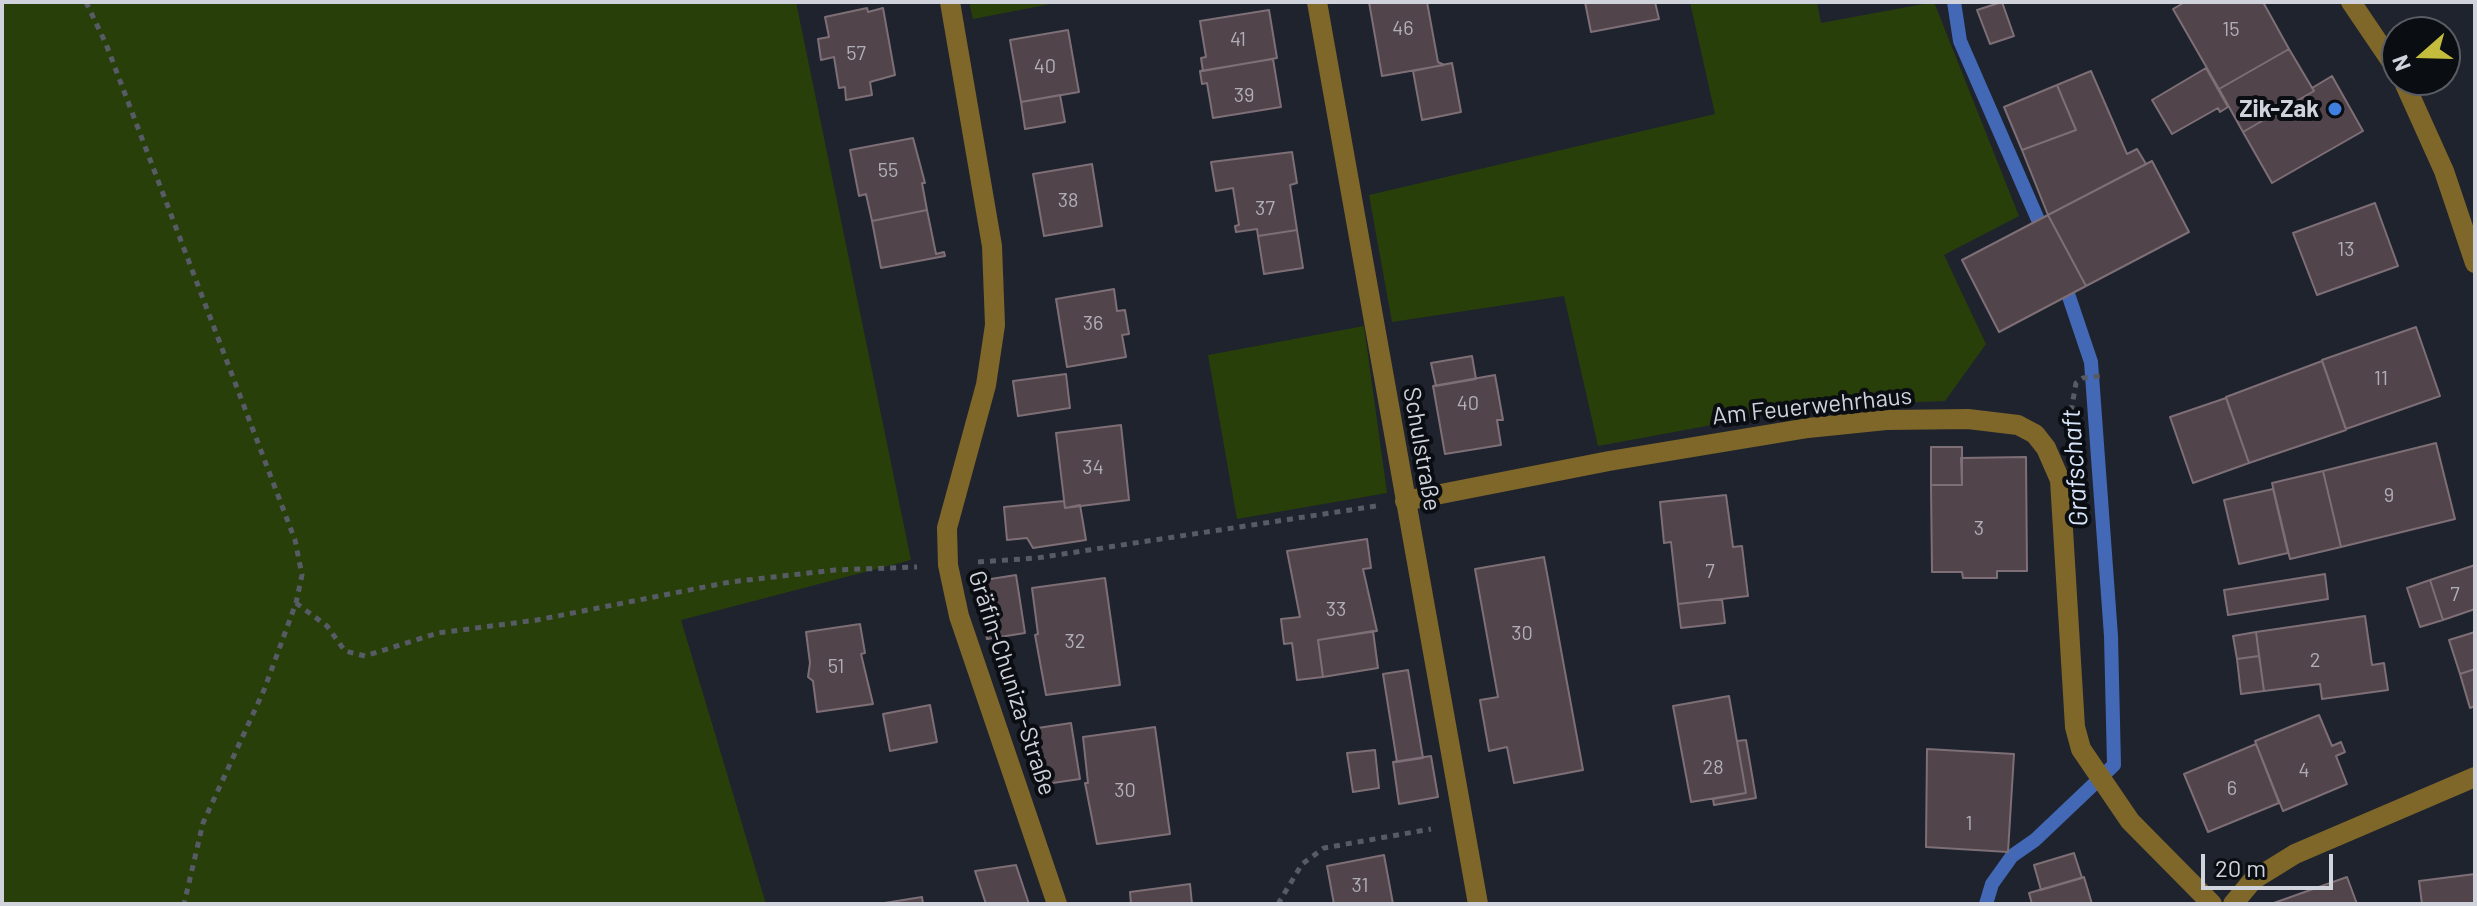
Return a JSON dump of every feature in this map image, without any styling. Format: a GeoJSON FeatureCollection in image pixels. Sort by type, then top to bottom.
{"type":"FeatureCollection","features":[{"type":"Feature","properties":{"kind":"street","name":"Gräfin-Chuniza-Straße"},"geometry":{"type":"LineString","coordinates":[[950,2],[992,246],[995,325],[986,385],[947,528],[948,565],[963,629],[1057,904]]}},
{"type":"Feature","properties":{"kind":"street","name":"Schulstraße"},"geometry":{"type":"LineString","coordinates":[[1317,2],[1461,824],[1478,904]]}},
{"type":"Feature","properties":{"kind":"street"},"geometry":{"type":"LineString","coordinates":[[2351,2],[2381,46]]}},
{"type":"Feature","properties":{"kind":"street"},"geometry":{"type":"LineString","coordinates":[[2410,96],[2444,171],[2475,263]]}},
{"type":"Feature","properties":{"kind":"street","name":"Am Feuerwehrhaus"},"geometry":{"type":"LineString","coordinates":[[1405,501],[1609,461],[1808,428],[1886,420],[1968,419],[2018,425],[2035,434],[2046,448],[2060,480],[2075,727],[2085,758],[2130,821],[2212,904]]}},
{"type":"Feature","properties":{"kind":"street"},"geometry":{"type":"LineString","coordinates":[[2233,904],[2253,880],[2295,854],[2475,777]]}},
{"type":"Feature","properties":{"kind":"path"},"geometry":{"type":"LineString","coordinates":[[86,2],[106,44],[295,540],[302,575],[296,603],[264,690],[203,823],[184,904]]}},
{"type":"Feature","properties":{"kind":"path"},"geometry":{"type":"LineString","coordinates":[[2083,378],[2100,376]]}},
{"type":"Feature","properties":{"kind":"path"},"geometry":{"type":"LineString","coordinates":[[296,603],[327,626],[345,651],[365,656],[438,633],[537,620],[730,582],[835,570],[1037,558],[1264,526],[1405,501]]}},
{"type":"Feature","properties":{"kind":"path"},"geometry":{"type":"LineString","coordinates":[[1278,904],[1302,864],[1324,848],[1461,824]]}},
{"type":"Feature","properties":{"kind":"green space"},"geometry":{"type":"Polygon","coordinates":[[[2,2],[796,2],[911,560],[681,620],[766,904],[2,904],[2,2]]]}},
{"type":"Feature","properties":{"kind":"green space"},"geometry":{"type":"Polygon","coordinates":[[[969,2],[1061,2],[973,19],[969,2]]]}},
{"type":"Feature","properties":{"kind":"green space"},"geometry":{"type":"Polygon","coordinates":[[[1690,2],[1817,2],[1821,23],[1934,2],[2019,216],[1944,255],[1986,344],[1945,401],[1815,406],[1598,446],[1564,296],[1392,322],[1369,195],[1715,114],[1690,2]]]}},
{"type":"Feature","properties":{"kind":"green space"},"geometry":{"type":"Polygon","coordinates":[[[1364,326],[1387,493],[1237,519],[1208,355],[1364,326]]]}},
{"type":"Feature","properties":{"kind":"building"},"geometry":{"type":"Polygon","coordinates":[[[1369,2],[1427,2],[1438,62],[1444,65],[1382,76],[1369,2]]]}},
{"type":"Feature","properties":{"kind":"building"},"geometry":{"type":"Polygon","coordinates":[[[1585,2],[1655,2],[1659,19],[1591,32],[1585,2]]]}},
{"type":"Feature","properties":{"kind":"building"},"geometry":{"type":"Polygon","coordinates":[[[2002,2],[2014,36],[1990,44],[1977,10],[2002,2]]]}},
{"type":"Feature","properties":{"kind":"building"},"geometry":{"type":"Polygon","coordinates":[[[2185,2],[2263,2],[2289,49],[2219,89],[2173,9],[2185,2]]]}},
{"type":"Feature","properties":{"kind":"building"},"geometry":{"type":"Polygon","coordinates":[[[867,8],[868,12],[883,8],[895,75],[870,82],[872,95],[846,100],[845,87],[839,88],[834,57],[821,60],[818,39],[829,37],[825,17],[867,8]]]}},
{"type":"Feature","properties":{"kind":"building"},"geometry":{"type":"Polygon","coordinates":[[[1269,10],[1277,58],[1203,71],[1201,58],[1206,57],[1200,21],[1269,10]]]}},
{"type":"Feature","properties":{"kind":"building"},"geometry":{"type":"Polygon","coordinates":[[[1068,30],[1079,92],[1021,102],[1010,40],[1068,30]]]}},
{"type":"Feature","properties":{"kind":"building"},"geometry":{"type":"Polygon","coordinates":[[[2289,49],[2314,91],[2243,132],[2219,89],[2289,49]]]}},
{"type":"Feature","properties":{"kind":"building"},"geometry":{"type":"Polygon","coordinates":[[[1273,59],[1281,107],[1213,118],[1207,83],[1202,84],[1200,71],[1273,59]]]}},
{"type":"Feature","properties":{"kind":"building"},"geometry":{"type":"Polygon","coordinates":[[[1452,63],[1461,112],[1422,120],[1413,71],[1452,63]]]}},
{"type":"Feature","properties":{"kind":"building"},"geometry":{"type":"Polygon","coordinates":[[[2206,68],[2228,107],[2220,112],[2218,108],[2172,134],[2152,100],[2206,68]]]}},
{"type":"Feature","properties":{"kind":"building"},"geometry":{"type":"Polygon","coordinates":[[[2091,71],[2127,154],[2137,149],[2146,164],[2048,215],[2022,150],[2076,130],[2057,85],[2091,71]]]}},
{"type":"Feature","properties":{"kind":"building"},"geometry":{"type":"Polygon","coordinates":[[[2332,76],[2363,131],[2272,183],[2243,132],[2314,91],[2312,88],[2332,76]]]}},
{"type":"Feature","properties":{"kind":"building"},"geometry":{"type":"Polygon","coordinates":[[[2057,85],[2076,130],[2022,150],[2004,107],[2057,85]]]}},
{"type":"Feature","properties":{"kind":"building"},"geometry":{"type":"Polygon","coordinates":[[[1060,95],[1065,122],[1025,129],[1021,102],[1060,95]]]}},
{"type":"Feature","properties":{"kind":"building"},"geometry":{"type":"Polygon","coordinates":[[[913,138],[925,183],[922,183],[927,210],[872,221],[866,194],[859,196],[850,150],[913,138]]]}},
{"type":"Feature","properties":{"kind":"building"},"geometry":{"type":"Polygon","coordinates":[[[1292,152],[1297,183],[1290,185],[1297,230],[1258,236],[1257,229],[1236,232],[1235,226],[1239,225],[1233,188],[1216,191],[1211,162],[1292,152]]]}},
{"type":"Feature","properties":{"kind":"building"},"geometry":{"type":"Polygon","coordinates":[[[2152,161],[2189,232],[2086,286],[2048,215],[2152,161]]]}},
{"type":"Feature","properties":{"kind":"building"},"geometry":{"type":"Polygon","coordinates":[[[1092,164],[1102,226],[1044,236],[1033,174],[1092,164]]]}},
{"type":"Feature","properties":{"kind":"building"},"geometry":{"type":"Polygon","coordinates":[[[2375,203],[2398,266],[2317,295],[2293,233],[2375,203]]]}},
{"type":"Feature","properties":{"kind":"building"},"geometry":{"type":"Polygon","coordinates":[[[927,210],[936,254],[944,252],[945,256],[881,268],[872,221],[927,210]]]}},
{"type":"Feature","properties":{"kind":"building"},"geometry":{"type":"Polygon","coordinates":[[[2048,215],[2086,286],[1999,332],[1962,260],[2048,215]]]}},
{"type":"Feature","properties":{"kind":"building"},"geometry":{"type":"Polygon","coordinates":[[[1297,230],[1303,268],[1264,274],[1258,236],[1297,230]]]}},
{"type":"Feature","properties":{"kind":"building"},"geometry":{"type":"Polygon","coordinates":[[[1114,289],[1117,311],[1125,310],[1129,334],[1122,335],[1126,357],[1067,367],[1056,299],[1114,289]]]}},
{"type":"Feature","properties":{"kind":"building"},"geometry":{"type":"Polygon","coordinates":[[[2416,327],[2440,396],[2346,429],[2322,360],[2416,327]]]}},
{"type":"Feature","properties":{"kind":"building"},"geometry":{"type":"Polygon","coordinates":[[[1472,356],[1476,379],[1436,386],[1431,363],[1472,356]]]}},
{"type":"Feature","properties":{"kind":"building"},"geometry":{"type":"Polygon","coordinates":[[[2322,361],[2346,430],[2249,463],[2226,397],[2322,361]]]}},
{"type":"Feature","properties":{"kind":"building"},"geometry":{"type":"Polygon","coordinates":[[[1066,374],[1070,408],[1018,416],[1013,381],[1066,374]]]}},
{"type":"Feature","properties":{"kind":"building"},"geometry":{"type":"Polygon","coordinates":[[[1495,375],[1503,420],[1497,420],[1501,445],[1445,454],[1433,386],[1495,375]]]}},
{"type":"Feature","properties":{"kind":"building"},"geometry":{"type":"Polygon","coordinates":[[[2226,398],[2249,463],[2193,483],[2170,417],[2226,398]]]}},
{"type":"Feature","properties":{"kind":"building"},"geometry":{"type":"Polygon","coordinates":[[[1121,425],[1129,500],[1065,508],[1056,433],[1121,425]]]}},
{"type":"Feature","properties":{"kind":"building"},"geometry":{"type":"Polygon","coordinates":[[[2436,443],[2455,519],[2341,547],[2323,471],[2436,443]]]}},
{"type":"Feature","properties":{"kind":"building"},"geometry":{"type":"Polygon","coordinates":[[[1931,447],[1962,447],[1962,485],[1931,485],[1931,447]]]}},
{"type":"Feature","properties":{"kind":"building"},"geometry":{"type":"Polygon","coordinates":[[[2026,457],[2027,571],[1997,571],[1997,578],[1963,578],[1962,572],[1932,572],[1931,485],[1962,485],[1961,458],[2026,457]]]}},
{"type":"Feature","properties":{"kind":"building"},"geometry":{"type":"Polygon","coordinates":[[[2323,471],[2341,547],[2290,559],[2272,483],[2323,471]]]}},
{"type":"Feature","properties":{"kind":"building"},"geometry":{"type":"Polygon","coordinates":[[[2273,489],[2288,553],[2239,564],[2224,500],[2273,489]]]}},
{"type":"Feature","properties":{"kind":"building"},"geometry":{"type":"Polygon","coordinates":[[[1726,495],[1733,547],[1742,546],[1748,596],[1678,604],[1671,542],[1664,543],[1660,502],[1726,495]]]}},
{"type":"Feature","properties":{"kind":"building"},"geometry":{"type":"Polygon","coordinates":[[[1064,501],[1065,508],[1080,505],[1086,540],[1033,548],[1027,538],[1007,540],[1004,507],[1064,501]]]}},
{"type":"Feature","properties":{"kind":"building"},"geometry":{"type":"Polygon","coordinates":[[[1367,539],[1371,568],[1363,569],[1377,631],[1318,640],[1323,677],[1297,680],[1292,643],[1284,644],[1281,619],[1300,617],[1287,551],[1367,539]]]}},
{"type":"Feature","properties":{"kind":"building"},"geometry":{"type":"Polygon","coordinates":[[[1544,557],[1583,770],[1514,783],[1507,747],[1489,751],[1480,700],[1498,697],[1475,569],[1544,557]]]}},
{"type":"Feature","properties":{"kind":"building"},"geometry":{"type":"Polygon","coordinates":[[[2475,565],[2475,609],[2443,620],[2430,580],[2475,565]]]}},
{"type":"Feature","properties":{"kind":"building"},"geometry":{"type":"Polygon","coordinates":[[[2325,574],[2328,599],[2228,615],[2224,590],[2325,574]]]}},
{"type":"Feature","properties":{"kind":"building"},"geometry":{"type":"Polygon","coordinates":[[[1016,575],[1025,633],[987,639],[978,581],[1016,575]]]}},
{"type":"Feature","properties":{"kind":"building"},"geometry":{"type":"Polygon","coordinates":[[[1105,578],[1120,685],[1046,695],[1035,635],[1038,634],[1032,588],[1105,578]]]}},
{"type":"Feature","properties":{"kind":"building"},"geometry":{"type":"Polygon","coordinates":[[[2430,580],[2443,620],[2420,627],[2407,588],[2430,580]]]}},
{"type":"Feature","properties":{"kind":"building"},"geometry":{"type":"Polygon","coordinates":[[[1722,599],[1725,623],[1681,628],[1678,604],[1722,599]]]}},
{"type":"Feature","properties":{"kind":"building"},"geometry":{"type":"Polygon","coordinates":[[[2365,616],[2372,665],[2384,663],[2388,690],[2322,699],[2320,684],[2264,691],[2256,632],[2365,616]]]}},
{"type":"Feature","properties":{"kind":"building"},"geometry":{"type":"Polygon","coordinates":[[[860,624],[865,653],[861,654],[873,704],[817,712],[813,681],[808,677],[810,663],[806,632],[860,624]]]}},
{"type":"Feature","properties":{"kind":"building"},"geometry":{"type":"Polygon","coordinates":[[[1373,631],[1378,668],[1323,677],[1318,640],[1373,631]]]}},
{"type":"Feature","properties":{"kind":"building"},"geometry":{"type":"Polygon","coordinates":[[[2256,632],[2259,656],[2237,659],[2233,636],[2256,632]]]}},
{"type":"Feature","properties":{"kind":"building"},"geometry":{"type":"Polygon","coordinates":[[[2475,632],[2475,669],[2460,674],[2449,640],[2475,632]]]}},
{"type":"Feature","properties":{"kind":"building"},"geometry":{"type":"Polygon","coordinates":[[[2259,656],[2264,691],[2241,694],[2237,659],[2259,656]]]}},
{"type":"Feature","properties":{"kind":"building"},"geometry":{"type":"Polygon","coordinates":[[[2475,669],[2475,706],[2470,708],[2460,674],[2475,669]]]}},
{"type":"Feature","properties":{"kind":"building"},"geometry":{"type":"Polygon","coordinates":[[[1408,670],[1423,758],[1397,762],[1383,674],[1408,670]]]}},
{"type":"Feature","properties":{"kind":"building"},"geometry":{"type":"Polygon","coordinates":[[[1729,696],[1746,793],[1691,802],[1673,706],[1729,696]]]}},
{"type":"Feature","properties":{"kind":"building"},"geometry":{"type":"Polygon","coordinates":[[[930,705],[937,742],[890,751],[883,714],[930,705]]]}},
{"type":"Feature","properties":{"kind":"building"},"geometry":{"type":"Polygon","coordinates":[[[2319,715],[2332,746],[2341,742],[2345,752],[2336,756],[2347,784],[2283,811],[2255,741],[2319,715]]]}},
{"type":"Feature","properties":{"kind":"building"},"geometry":{"type":"Polygon","coordinates":[[[1071,723],[1080,779],[1039,785],[1031,729],[1071,723]]]}},
{"type":"Feature","properties":{"kind":"building"},"geometry":{"type":"Polygon","coordinates":[[[1155,727],[1170,834],[1097,844],[1085,783],[1088,783],[1083,737],[1155,727]]]}},
{"type":"Feature","properties":{"kind":"building"},"geometry":{"type":"Polygon","coordinates":[[[1746,740],[1756,798],[1714,805],[1713,799],[1746,793],[1737,741],[1746,740]]]}},
{"type":"Feature","properties":{"kind":"building"},"geometry":{"type":"Polygon","coordinates":[[[2256,744],[2279,803],[2208,832],[2184,774],[2256,744]]]}},
{"type":"Feature","properties":{"kind":"building"},"geometry":{"type":"Polygon","coordinates":[[[1927,749],[2014,754],[2008,852],[1926,847],[1927,749]]]}},
{"type":"Feature","properties":{"kind":"building"},"geometry":{"type":"Polygon","coordinates":[[[1375,750],[1379,788],[1353,792],[1347,753],[1375,750]]]}},
{"type":"Feature","properties":{"kind":"building"},"geometry":{"type":"Polygon","coordinates":[[[1431,756],[1438,797],[1399,804],[1393,762],[1431,756]]]}},
{"type":"Feature","properties":{"kind":"building"},"geometry":{"type":"Polygon","coordinates":[[[2074,853],[2082,878],[2041,890],[2034,865],[2074,853]]]}},
{"type":"Feature","properties":{"kind":"building"},"geometry":{"type":"Polygon","coordinates":[[[1384,855],[1393,904],[1334,904],[1327,866],[1384,855]]]}},
{"type":"Feature","properties":{"kind":"building"},"geometry":{"type":"Polygon","coordinates":[[[1016,865],[1029,904],[986,904],[975,871],[1016,865]]]}},
{"type":"Feature","properties":{"kind":"building"},"geometry":{"type":"Polygon","coordinates":[[[2475,874],[2475,904],[2422,904],[2419,881],[2475,874]]]}},
{"type":"Feature","properties":{"kind":"building"},"geometry":{"type":"Polygon","coordinates":[[[2084,877],[2092,904],[2032,904],[2029,893],[2084,877]]]}},
{"type":"Feature","properties":{"kind":"building"},"geometry":{"type":"Polygon","coordinates":[[[2347,877],[2357,904],[2271,904],[2347,877]]]}},
{"type":"Feature","properties":{"kind":"building"},"geometry":{"type":"Polygon","coordinates":[[[1190,884],[1192,904],[1131,904],[1130,892],[1190,884]]]}},
{"type":"Feature","properties":{"kind":"building"},"geometry":{"type":"Polygon","coordinates":[[[922,897],[923,904],[878,904],[922,897]]]}},
{"type":"Feature","properties":{"kind":"waterway","name":"Grafschaft"},"geometry":{"type":"LineString","coordinates":[[1954,2],[1960,41],[2046,238]]}},
{"type":"Feature","properties":{"kind":"waterway","name":"Grafschaft"},"geometry":{"type":"LineString","coordinates":[[1986,904],[1992,884],[2012,856],[2035,840],[2114,765],[2111,636],[2091,362],[2063,279]]}},
{"type":"Feature","properties":{"kind":"place","name":"Zik-Zak"},"geometry":{"type":"Point","coordinates":[2335,109]}}]}
